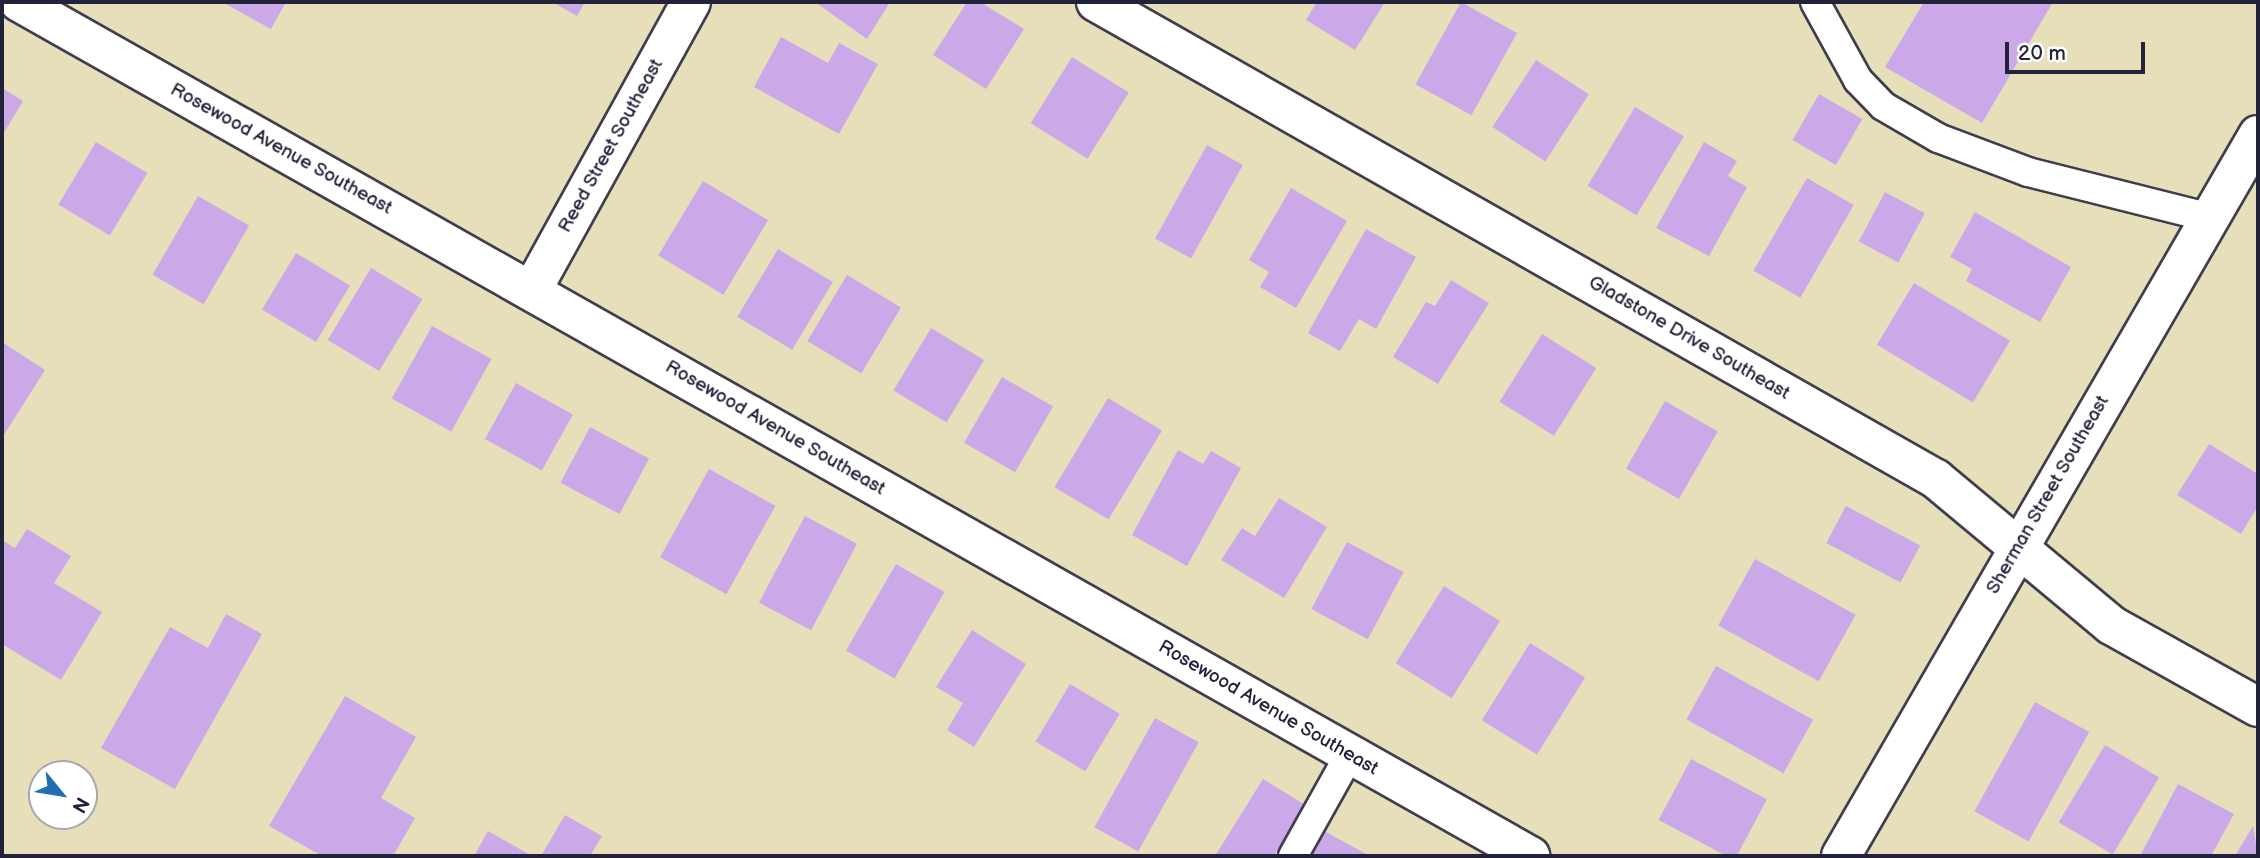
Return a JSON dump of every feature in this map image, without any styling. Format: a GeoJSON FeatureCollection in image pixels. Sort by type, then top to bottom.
{"type":"FeatureCollection","features":[{"type":"Feature","properties":{"kind":"street","name":"Rosewood Avenue Southeast"},"geometry":{"type":"LineString","coordinates":[[19,2],[1530,856]]}},
{"type":"Feature","properties":{"kind":"street","name":"Reed Street Southeast"},"geometry":{"type":"LineString","coordinates":[[532,290],[691,2]]}},
{"type":"Feature","properties":{"kind":"street","name":"Gladstone Drive Southeast"},"geometry":{"type":"LineString","coordinates":[[1096,2],[1936,479],[2018,544],[2111,625],[2258,707]]}},
{"type":"Feature","properties":{"kind":"street","name":"Sherman Street Southeast"},"geometry":{"type":"LineString","coordinates":[[1841,856],[2018,544],[2258,135]]}},
{"type":"Feature","properties":{"kind":"lane"},"geometry":{"type":"LineString","coordinates":[[1815,2],[1858,80],[1883,106],[1938,138],[2028,172],[2211,218]]}},
{"type":"Feature","properties":{"kind":"lane"},"geometry":{"type":"LineString","coordinates":[[1293,856],[1350,754]]}},
{"type":"Feature","properties":{"kind":"building"},"geometry":{"type":"Polygon","coordinates":[[[222,2],[286,2],[271,29],[222,2]]]}},
{"type":"Feature","properties":{"kind":"building"},"geometry":{"type":"Polygon","coordinates":[[[552,2],[585,2],[577,16],[552,2]]]}},
{"type":"Feature","properties":{"kind":"building"},"geometry":{"type":"Polygon","coordinates":[[[815,2],[890,2],[867,39],[815,2]]]}},
{"type":"Feature","properties":{"kind":"building"},"geometry":{"type":"Polygon","coordinates":[[[967,2],[980,2],[1024,29],[986,89],[933,55],[967,2]]]}},
{"type":"Feature","properties":{"kind":"building"},"geometry":{"type":"Polygon","coordinates":[[[1317,2],[1385,2],[1355,50],[1306,20],[1317,2]]]}},
{"type":"Feature","properties":{"kind":"building"},"geometry":{"type":"Polygon","coordinates":[[[1461,2],[1517,33],[1471,115],[1415,84],[1461,2]]]}},
{"type":"Feature","properties":{"kind":"building"},"geometry":{"type":"Polygon","coordinates":[[[1924,2],[2053,2],[1982,123],[1885,67],[1924,2]]]}},
{"type":"Feature","properties":{"kind":"building"},"geometry":{"type":"Polygon","coordinates":[[[781,37],[828,63],[839,43],[878,64],[839,134],[754,87],[781,37]]]}},
{"type":"Feature","properties":{"kind":"building"},"geometry":{"type":"Polygon","coordinates":[[[1072,57],[1129,93],[1087,159],[1031,123],[1072,57]]]}},
{"type":"Feature","properties":{"kind":"building"},"geometry":{"type":"Polygon","coordinates":[[[1536,60],[1589,94],[1545,161],[1492,127],[1536,60]]]}},
{"type":"Feature","properties":{"kind":"building"},"geometry":{"type":"Polygon","coordinates":[[[2,88],[23,101],[2,136],[2,88]]]}},
{"type":"Feature","properties":{"kind":"building"},"geometry":{"type":"Polygon","coordinates":[[[1819,94],[1862,119],[1836,165],[1792,140],[1819,94]]]}},
{"type":"Feature","properties":{"kind":"building"},"geometry":{"type":"Polygon","coordinates":[[[1635,107],[1684,136],[1636,215],[1588,186],[1635,107]]]}},
{"type":"Feature","properties":{"kind":"building"},"geometry":{"type":"Polygon","coordinates":[[[96,142],[147,173],[110,235],[58,205],[96,142]]]}},
{"type":"Feature","properties":{"kind":"building"},"geometry":{"type":"Polygon","coordinates":[[[1704,142],[1737,161],[1728,176],[1747,187],[1709,256],[1656,228],[1704,142]]]}},
{"type":"Feature","properties":{"kind":"building"},"geometry":{"type":"Polygon","coordinates":[[[1207,145],[1243,165],[1191,258],[1155,239],[1207,145]]]}},
{"type":"Feature","properties":{"kind":"building"},"geometry":{"type":"Polygon","coordinates":[[[1807,178],[1854,205],[1800,298],[1754,271],[1807,178]]]}},
{"type":"Feature","properties":{"kind":"building"},"geometry":{"type":"Polygon","coordinates":[[[703,181],[768,220],[723,295],[658,256],[703,181]]]}},
{"type":"Feature","properties":{"kind":"building"},"geometry":{"type":"Polygon","coordinates":[[[1291,188],[1347,221],[1296,308],[1260,287],[1269,272],[1249,260],[1291,188]]]}},
{"type":"Feature","properties":{"kind":"building"},"geometry":{"type":"Polygon","coordinates":[[[1885,192],[1925,213],[1898,263],[1859,241],[1885,192]]]}},
{"type":"Feature","properties":{"kind":"building"},"geometry":{"type":"Polygon","coordinates":[[[198,196],[249,226],[204,304],[152,275],[198,196]]]}},
{"type":"Feature","properties":{"kind":"building"},"geometry":{"type":"Polygon","coordinates":[[[1975,212],[2071,267],[2040,322],[1966,281],[1972,269],[1950,257],[1975,212]]]}},
{"type":"Feature","properties":{"kind":"building"},"geometry":{"type":"Polygon","coordinates":[[[1366,229],[1416,257],[1376,329],[1359,319],[1340,351],[1308,333],[1366,229]]]}},
{"type":"Feature","properties":{"kind":"building"},"geometry":{"type":"Polygon","coordinates":[[[778,249],[833,282],[792,350],[737,317],[778,249]]]}},
{"type":"Feature","properties":{"kind":"building"},"geometry":{"type":"Polygon","coordinates":[[[296,253],[350,285],[316,342],[262,310],[296,253]]]}},
{"type":"Feature","properties":{"kind":"building"},"geometry":{"type":"Polygon","coordinates":[[[371,268],[422,299],[379,371],[328,340],[371,268]]]}},
{"type":"Feature","properties":{"kind":"building"},"geometry":{"type":"Polygon","coordinates":[[[847,275],[901,307],[861,373],[807,341],[847,275]]]}},
{"type":"Feature","properties":{"kind":"building"},"geometry":{"type":"Polygon","coordinates":[[[1451,280],[1489,303],[1438,384],[1393,357],[1426,302],[1435,306],[1451,280]]]}},
{"type":"Feature","properties":{"kind":"building"},"geometry":{"type":"Polygon","coordinates":[[[1914,283],[2010,341],[1973,402],[1877,345],[1914,283]]]}},
{"type":"Feature","properties":{"kind":"building"},"geometry":{"type":"Polygon","coordinates":[[[432,326],[491,359],[451,432],[392,399],[432,326]]]}},
{"type":"Feature","properties":{"kind":"building"},"geometry":{"type":"Polygon","coordinates":[[[931,328],[984,360],[947,423],[893,391],[931,328]]]}},
{"type":"Feature","properties":{"kind":"building"},"geometry":{"type":"Polygon","coordinates":[[[1542,334],[1596,368],[1554,436],[1500,402],[1542,334]]]}},
{"type":"Feature","properties":{"kind":"building"},"geometry":{"type":"Polygon","coordinates":[[[2,342],[45,370],[2,438],[2,342]]]}},
{"type":"Feature","properties":{"kind":"building"},"geometry":{"type":"Polygon","coordinates":[[[1002,377],[1053,406],[1015,472],[964,443],[1002,377]]]}},
{"type":"Feature","properties":{"kind":"building"},"geometry":{"type":"Polygon","coordinates":[[[516,383],[573,415],[542,470],[485,439],[516,383]]]}},
{"type":"Feature","properties":{"kind":"building"},"geometry":{"type":"Polygon","coordinates":[[[1108,398],[1162,430],[1108,520],[1054,487],[1108,398]]]}},
{"type":"Feature","properties":{"kind":"building"},"geometry":{"type":"Polygon","coordinates":[[[1665,401],[1718,431],[1679,499],[1626,469],[1665,401]]]}},
{"type":"Feature","properties":{"kind":"building"},"geometry":{"type":"Polygon","coordinates":[[[590,427],[649,458],[620,514],[560,483],[590,427]]]}},
{"type":"Feature","properties":{"kind":"building"},"geometry":{"type":"Polygon","coordinates":[[[2209,444],[2258,474],[2258,506],[2241,534],[2177,495],[2209,444]]]}},
{"type":"Feature","properties":{"kind":"building"},"geometry":{"type":"Polygon","coordinates":[[[1178,450],[1203,464],[1211,451],[1241,468],[1187,566],[1132,535],[1178,450]]]}},
{"type":"Feature","properties":{"kind":"building"},"geometry":{"type":"Polygon","coordinates":[[[709,469],[775,506],[727,594],[660,557],[709,469]]]}},
{"type":"Feature","properties":{"kind":"building"},"geometry":{"type":"Polygon","coordinates":[[[1279,498],[1327,527],[1284,598],[1221,560],[1242,528],[1255,536],[1279,498]]]}},
{"type":"Feature","properties":{"kind":"building"},"geometry":{"type":"Polygon","coordinates":[[[1846,506],[1920,545],[1900,583],[1826,543],[1846,506]]]}},
{"type":"Feature","properties":{"kind":"building"},"geometry":{"type":"Polygon","coordinates":[[[805,516],[857,544],[811,630],[759,603],[805,516]]]}},
{"type":"Feature","properties":{"kind":"building"},"geometry":{"type":"Polygon","coordinates":[[[27,529],[71,556],[54,583],[102,612],[61,680],[2,644],[2,540],[15,548],[27,529]]]}},
{"type":"Feature","properties":{"kind":"building"},"geometry":{"type":"Polygon","coordinates":[[[1347,542],[1404,572],[1368,639],[1311,609],[1347,542]]]}},
{"type":"Feature","properties":{"kind":"building"},"geometry":{"type":"Polygon","coordinates":[[[1755,559],[1856,615],[1819,681],[1718,625],[1755,559]]]}},
{"type":"Feature","properties":{"kind":"building"},"geometry":{"type":"Polygon","coordinates":[[[896,564],[944,592],[894,679],[846,651],[896,564]]]}},
{"type":"Feature","properties":{"kind":"building"},"geometry":{"type":"Polygon","coordinates":[[[1444,586],[1500,621],[1452,698],[1396,663],[1444,586]]]}},
{"type":"Feature","properties":{"kind":"building"},"geometry":{"type":"Polygon","coordinates":[[[226,614],[262,634],[175,789],[101,748],[170,627],[208,648],[226,614]]]}},
{"type":"Feature","properties":{"kind":"building"},"geometry":{"type":"Polygon","coordinates":[[[972,630],[1026,664],[974,747],[947,730],[963,703],[936,687],[972,630]]]}},
{"type":"Feature","properties":{"kind":"building"},"geometry":{"type":"Polygon","coordinates":[[[1530,643],[1585,677],[1537,755],[1482,720],[1530,643]]]}},
{"type":"Feature","properties":{"kind":"building"},"geometry":{"type":"Polygon","coordinates":[[[1716,666],[1813,720],[1784,773],[1686,719],[1716,666]]]}},
{"type":"Feature","properties":{"kind":"building"},"geometry":{"type":"Polygon","coordinates":[[[1070,684],[1120,714],[1085,771],[1035,741],[1070,684]]]}},
{"type":"Feature","properties":{"kind":"building"},"geometry":{"type":"Polygon","coordinates":[[[345,696],[416,737],[381,798],[415,818],[393,856],[322,856],[269,826],[345,696]]]}},
{"type":"Feature","properties":{"kind":"building"},"geometry":{"type":"Polygon","coordinates":[[[2035,702],[2089,732],[2029,841],[1974,811],[2035,702]]]}},
{"type":"Feature","properties":{"kind":"building"},"geometry":{"type":"Polygon","coordinates":[[[1155,718],[1199,742],[1138,852],[1094,827],[1155,718]]]}},
{"type":"Feature","properties":{"kind":"building"},"geometry":{"type":"Polygon","coordinates":[[[2105,745],[2159,777],[2113,855],[2059,822],[2105,745]]]}},
{"type":"Feature","properties":{"kind":"building"},"geometry":{"type":"Polygon","coordinates":[[[1691,759],[1767,799],[1737,856],[1726,856],[1659,820],[1691,759]]]}},
{"type":"Feature","properties":{"kind":"building"},"geometry":{"type":"Polygon","coordinates":[[[1263,779],[1305,805],[1274,856],[1215,856],[1263,779]]]}},
{"type":"Feature","properties":{"kind":"building"},"geometry":{"type":"Polygon","coordinates":[[[2178,784],[2234,814],[2211,856],[2140,856],[2178,784]]]}},
{"type":"Feature","properties":{"kind":"building"},"geometry":{"type":"Polygon","coordinates":[[[565,815],[602,836],[590,856],[541,856],[565,815]]]}},
{"type":"Feature","properties":{"kind":"building"},"geometry":{"type":"Polygon","coordinates":[[[2253,826],[2258,856],[2235,856],[2253,826]]]}},
{"type":"Feature","properties":{"kind":"building"},"geometry":{"type":"Polygon","coordinates":[[[488,831],[532,856],[474,856],[488,831]]]}},
{"type":"Feature","properties":{"kind":"building"},"geometry":{"type":"Polygon","coordinates":[[[1324,831],[1370,856],[1310,856],[1324,831]]]}}]}
